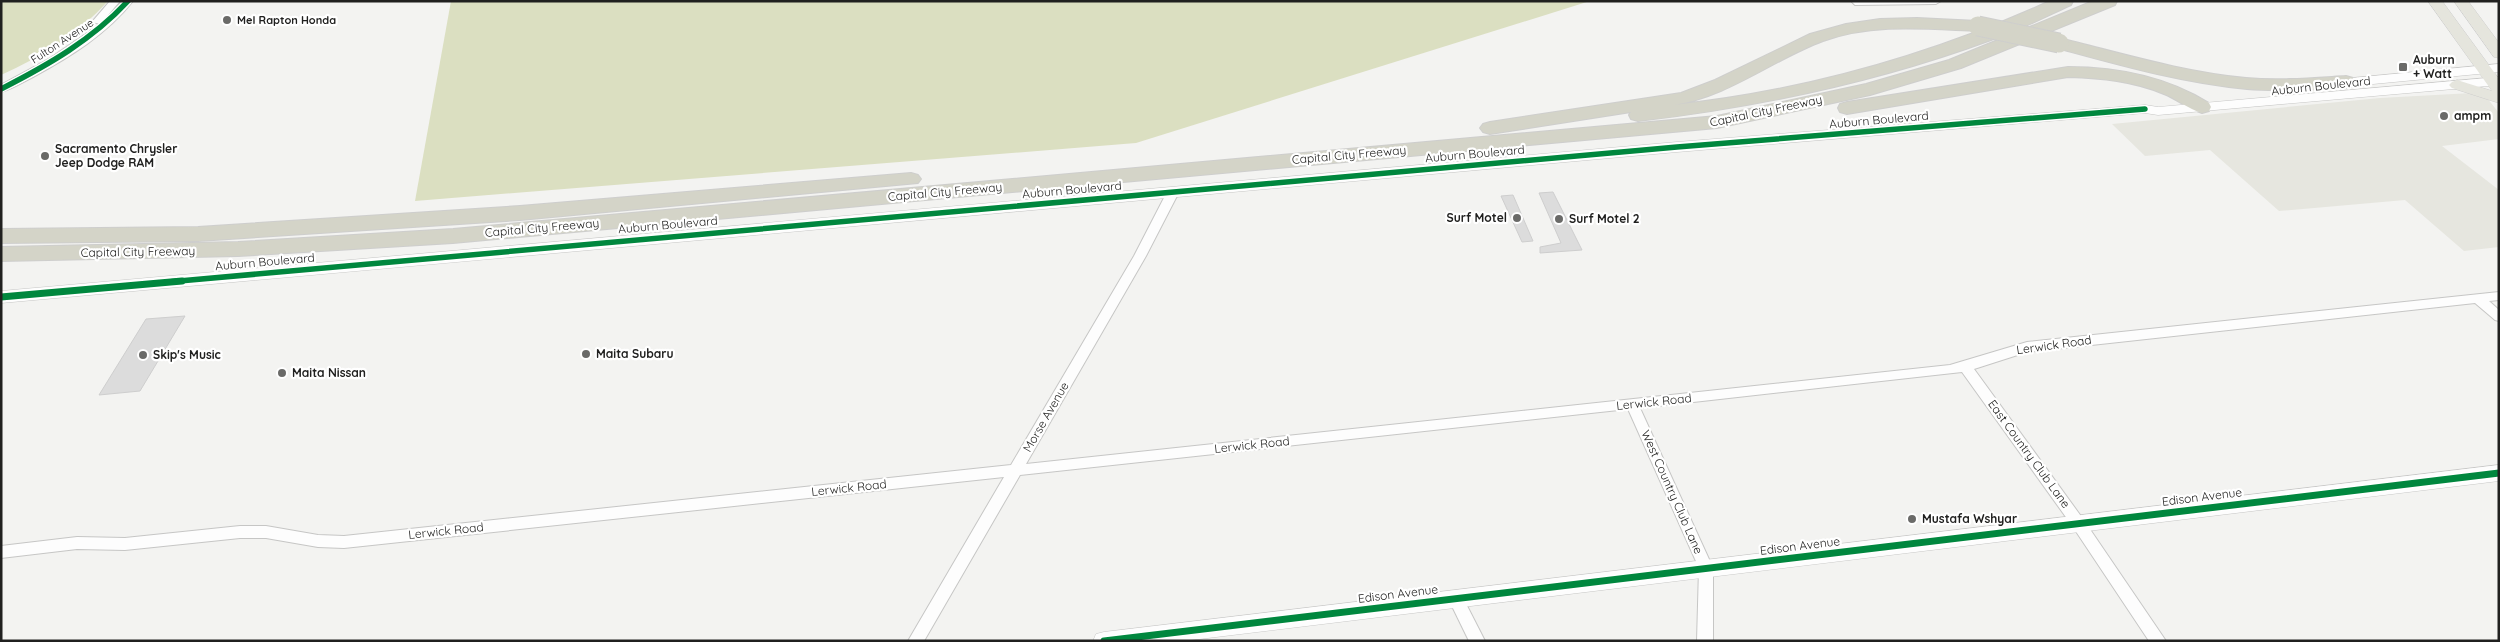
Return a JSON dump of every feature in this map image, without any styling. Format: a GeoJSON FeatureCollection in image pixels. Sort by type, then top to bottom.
{"type":"FeatureCollection","features":[{"type":"Feature","properties":{"kind":"highway","name":"Capital City Freeway"},"geometry":{"type":"LineString","coordinates":[[1,236],[198,234],[540,211],[1652,113],[1746,99],[1834,81],[1914,60],[1986,36],[2065,1]]}},
{"type":"Feature","properties":{"kind":"highway","name":"Capital City Freeway"},"geometry":{"type":"LineString","coordinates":[[1,254],[238,249],[385,241],[1717,122],[1870,89],[1955,64],[2109,1]]}},
{"type":"Feature","properties":{"kind":"highway"},"geometry":{"type":"LineString","coordinates":[[1490,128],[1685,98],[1722,84],[1816,38],[1846,29],[1880,24],[1917,22],[1978,26],[2059,43],[2152,68],[2212,78],[2272,85],[2346,82]]}},
{"type":"Feature","properties":{"kind":"highway"},"geometry":{"type":"LineString","coordinates":[[1717,122],[1778,118],[2068,72],[2094,71],[2122,74],[2150,82],[2198,104]]}},
{"type":"Feature","properties":{"kind":"highway"},"geometry":{"type":"LineString","coordinates":[[1,222],[139,227],[198,234]]}},
{"type":"Feature","properties":{"kind":"highway"},"geometry":{"type":"LineString","coordinates":[[1,269],[141,263],[385,241]]}},
{"type":"Feature","properties":{"kind":"main road"},"geometry":{"type":"LineString","coordinates":[[2435,1],[2495,78]]}},
{"type":"Feature","properties":{"kind":"main road"},"geometry":{"type":"LineString","coordinates":[[2461,1],[2497,50]]}},
{"type":"Feature","properties":{"kind":"main road","name":"Auburn Boulevard"},"geometry":{"type":"LineString","coordinates":[[1,297],[1173,192],[2145,109],[2158,111],[2346,82],[2495,78]]}},
{"type":"Feature","properties":{"kind":"main road","name":"Auburn Boulevard"},"geometry":{"type":"LineString","coordinates":[[2198,104],[2457,85],[2495,78]]}},
{"type":"Feature","properties":{"kind":"main road"},"geometry":{"type":"LineString","coordinates":[[2457,85],[2499,98]]}},
{"type":"Feature","properties":{"kind":"main road","name":"Edison Avenue"},"geometry":{"type":"LineString","coordinates":[[1104,641],[2499,473]]}},
{"type":"Feature","properties":{"kind":"street","name":"Fulton Avenue"},"geometry":{"type":"LineString","coordinates":[[1,82],[81,37],[105,15],[115,1]]}},
{"type":"Feature","properties":{"kind":"street","name":"Fulton Avenue"},"geometry":{"type":"LineString","coordinates":[[1,89],[63,55],[89,38],[117,14],[128,1]]}},
{"type":"Feature","properties":{"kind":"street"},"geometry":{"type":"LineString","coordinates":[[1855,2],[1936,1]]}},
{"type":"Feature","properties":{"kind":"street","name":"Morse Avenue"},"geometry":{"type":"LineString","coordinates":[[916,641],[1140,256],[1173,192]]}},
{"type":"Feature","properties":{"kind":"street","name":"Lerwick Road"},"geometry":{"type":"LineString","coordinates":[[1,552],[77,543],[124,544],[240,532],[266,532],[318,541],[344,542],[1966,368],[2027,347],[2499,296]]}},
{"type":"Feature","properties":{"kind":"street"},"geometry":{"type":"LineString","coordinates":[[2478,299],[2499,316]]}},
{"type":"Feature","properties":{"kind":"street","name":"East Country Club Lane"},"geometry":{"type":"LineString","coordinates":[[1966,368],[2078,523],[2158,641]]}},
{"type":"Feature","properties":{"kind":"street","name":"West Country Club Lane"},"geometry":{"type":"LineString","coordinates":[[1632,404],[1706,568],[1705,641]]}},
{"type":"Feature","properties":{"kind":"street"},"geometry":{"type":"LineString","coordinates":[[1456,598],[1477,641]]}},
{"type":"Feature","properties":{"kind":"shaded area"},"geometry":{"type":"Polygon","coordinates":[[[2472,93],[2487,98],[2499,113],[2499,139],[2442,146],[2499,190],[2499,247],[2464,251],[2405,200],[2279,211],[2210,150],[2145,156],[2112,124],[2380,98],[2472,93]]]}},
{"type":"Feature","properties":{"kind":"green space"},"geometry":{"type":"Polygon","coordinates":[[[1,1],[108,1],[84,24],[58,44],[1,75],[1,1]]]}},
{"type":"Feature","properties":{"kind":"green space"},"geometry":{"type":"Polygon","coordinates":[[[451,1],[1590,1],[1136,143],[415,201],[451,1]]]}},
{"type":"Feature","properties":{"kind":"building","name":"Surf Motel 2"},"geometry":{"type":"Polygon","coordinates":[[[1553,192],[1582,250],[1540,253],[1540,247],[1561,243],[1539,193],[1553,192]]]}},
{"type":"Feature","properties":{"kind":"building","name":"Surf Motel"},"geometry":{"type":"Polygon","coordinates":[[[1513,195],[1533,241],[1522,242],[1501,196],[1513,195]]]}},
{"type":"Feature","properties":{"kind":"building","name":"Skip's Music"},"geometry":{"type":"Polygon","coordinates":[[[185,316],[140,391],[99,395],[146,319],[185,316]]]}},
{"type":"Feature","properties":{"kind":"cycle path"},"geometry":{"type":"LineString","coordinates":[[1,89],[53,62],[85,40],[101,28],[128,1]]}},
{"type":"Feature","properties":{"kind":"cycle path"},"geometry":{"type":"LineString","coordinates":[[1,297],[1677,147],[2145,109]]}},
{"type":"Feature","properties":{"kind":"cycle path"},"geometry":{"type":"LineString","coordinates":[[1104,641],[2499,473]]}},
{"type":"Feature","properties":{"kind":"place","name":"Mel Rapton Honda"},"geometry":{"type":"Point","coordinates":[227,20]}},
{"type":"Feature","properties":{"kind":"place","name":"Auburn + Watt"},"geometry":{"type":"Point","coordinates":[2403,67]}},
{"type":"Feature","properties":{"kind":"place","name":"ampm"},"geometry":{"type":"Point","coordinates":[2444,116]}},
{"type":"Feature","properties":{"kind":"place","name":"Sacramento Chrysler Jeep Dodge RAM"},"geometry":{"type":"Point","coordinates":[45,156]}},
{"type":"Feature","properties":{"kind":"place","name":"Surf Motel"},"geometry":{"type":"Point","coordinates":[1517,218]}},
{"type":"Feature","properties":{"kind":"place","name":"Surf Motel 2"},"geometry":{"type":"Point","coordinates":[1559,219]}},
{"type":"Feature","properties":{"kind":"place","name":"Maita Subaru"},"geometry":{"type":"Point","coordinates":[586,354]}},
{"type":"Feature","properties":{"kind":"place","name":"Skip's Music"},"geometry":{"type":"Point","coordinates":[143,355]}},
{"type":"Feature","properties":{"kind":"place","name":"Maita Nissan"},"geometry":{"type":"Point","coordinates":[282,373]}},
{"type":"Feature","properties":{"kind":"place","name":"Mustafa Wshyar"},"geometry":{"type":"Point","coordinates":[1912,519]}}]}
